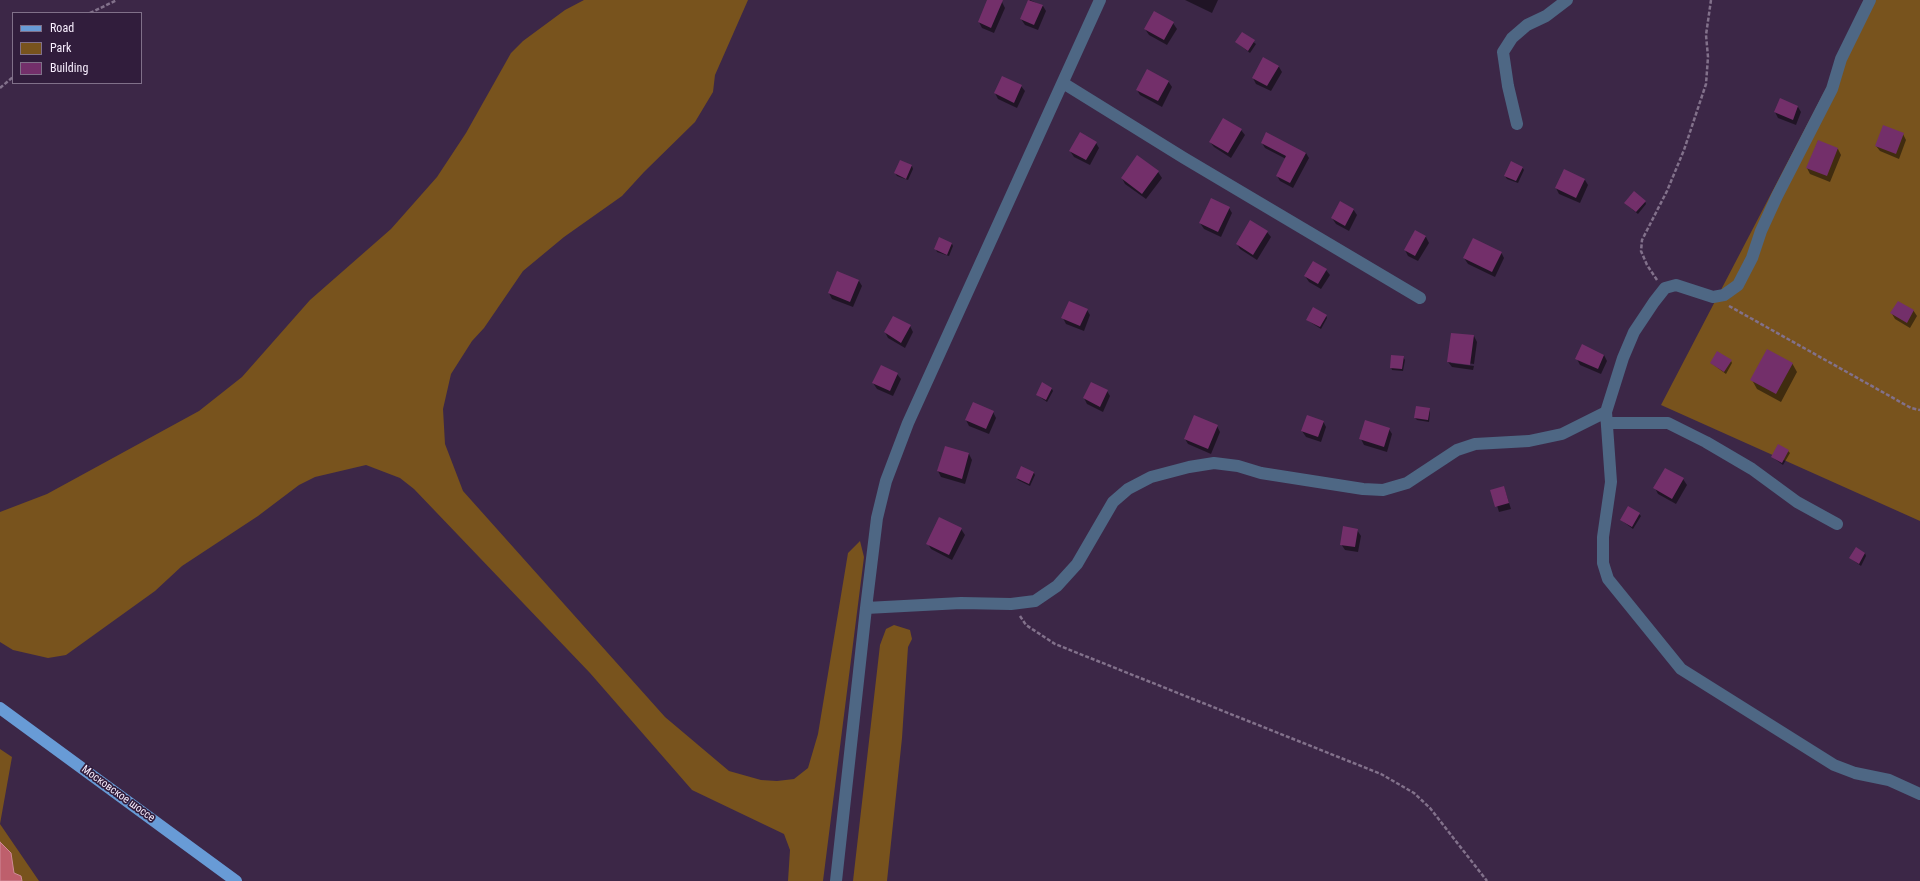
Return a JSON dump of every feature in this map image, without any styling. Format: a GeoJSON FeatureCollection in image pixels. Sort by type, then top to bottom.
{"type":"FeatureCollection","features":[{"type":"Feature","properties":{"kind":"main road","name":"Московское шоссе"},"geometry":{"type":"LineString","coordinates":[[0,708],[236,881]]}},
{"type":"Feature","properties":{"kind":"street"},"geometry":{"type":"LineString","coordinates":[[836,881],[866,608],[878,518],[886,481],[895,454],[1100,0]]}},
{"type":"Feature","properties":{"kind":"street"},"geometry":{"type":"LineString","coordinates":[[1517,124],[1508,86],[1503,52],[1512,38],[1527,25],[1546,16],[1567,0]]}},
{"type":"Feature","properties":{"kind":"street"},"geometry":{"type":"LineString","coordinates":[[1870,0],[1841,59],[1832,89],[1761,231],[1752,258],[1738,285],[1724,295],[1713,297],[1676,285],[1665,288],[1634,332],[1623,358],[1607,417],[1611,482],[1603,537],[1603,563],[1608,579],[1681,669],[1834,765],[1855,773],[1890,780],[1920,794]]}},
{"type":"Feature","properties":{"kind":"street"},"geometry":{"type":"LineString","coordinates":[[1063,83],[1184,158],[1420,298]]}},
{"type":"Feature","properties":{"kind":"street"},"geometry":{"type":"LineString","coordinates":[[866,608],[961,603],[1011,604],[1035,601],[1057,586],[1077,564],[1113,502],[1128,490],[1151,477],[1189,467],[1214,463],[1238,466],[1260,473],[1363,489],[1383,490],[1407,483],[1457,450],[1475,444],[1529,441],[1562,434],[1587,422],[1607,417],[1668,423],[1706,442],[1752,469],[1797,502],[1837,524]]}},
{"type":"Feature","properties":{"kind":"path"},"geometry":{"type":"LineString","coordinates":[[92,12],[117,0]]}},
{"type":"Feature","properties":{"kind":"path"},"geometry":{"type":"LineString","coordinates":[[1665,288],[1655,278],[1647,265],[1642,251],[1642,240],[1667,191],[1681,157],[1706,84],[1708,57],[1706,35],[1711,0]]}},
{"type":"Feature","properties":{"kind":"path"},"geometry":{"type":"LineString","coordinates":[[0,88],[12,78]]}},
{"type":"Feature","properties":{"kind":"path"},"geometry":{"type":"LineString","coordinates":[[1713,297],[1911,408],[1920,410]]}},
{"type":"Feature","properties":{"kind":"path"},"geometry":{"type":"LineString","coordinates":[[1011,604],[1026,625],[1055,644],[1381,774],[1414,793],[1430,808],[1487,881]]}},
{"type":"Feature","properties":{"kind":"green space"},"geometry":{"type":"Polygon","coordinates":[[[584,0],[748,0],[715,75],[713,92],[695,122],[622,196],[564,237],[523,271],[484,328],[472,341],[451,374],[443,409],[445,444],[463,491],[665,717],[729,771],[761,780],[777,781],[794,779],[808,768],[818,734],[848,553],[860,541],[864,557],[823,881],[788,881],[790,850],[784,834],[692,790],[590,673],[414,489],[400,478],[366,465],[315,477],[299,485],[258,516],[182,566],[155,591],[66,655],[48,658],[13,650],[0,642],[0,512],[47,494],[199,411],[242,377],[310,300],[391,229],[437,177],[466,133],[511,53],[523,41],[565,10],[584,0]]]}},
{"type":"Feature","properties":{"kind":"green space"},"geometry":{"type":"Polygon","coordinates":[[[1872,0],[1920,0],[1920,521],[1661,405],[1872,0]]]}},
{"type":"Feature","properties":{"kind":"green space"},"geometry":{"type":"Polygon","coordinates":[[[894,625],[910,630],[912,639],[908,647],[902,738],[887,881],[853,881],[880,645],[886,629],[894,625]]]}},
{"type":"Feature","properties":{"kind":"green space"},"geometry":{"type":"Polygon","coordinates":[[[0,749],[12,757],[0,824],[0,749]]]}},
{"type":"Feature","properties":{"kind":"green space"},"geometry":{"type":"Polygon","coordinates":[[[0,824],[39,881],[0,881],[0,824]]]}},
{"type":"Feature","properties":{"kind":"shaded area"},"geometry":{"type":"Polygon","coordinates":[[[0,842],[11,853],[14,873],[21,876],[22,881],[0,881],[0,842]]]}},
{"type":"Feature","properties":{"kind":"building"},"geometry":{"type":"Polygon","coordinates":[[[987,0],[1003,0],[991,28],[978,22],[987,0]]]}},
{"type":"Feature","properties":{"kind":"building"},"geometry":{"type":"Polygon","coordinates":[[[1028,0],[1043,5],[1034,25],[1020,19],[1028,0]]]}},
{"type":"Feature","properties":{"kind":"building"},"geometry":{"type":"Polygon","coordinates":[[[1154,11],[1174,22],[1164,40],[1144,29],[1154,11]]]}},
{"type":"Feature","properties":{"kind":"building"},"geometry":{"type":"Polygon","coordinates":[[[1242,32],[1255,40],[1248,51],[1235,42],[1242,32]]]}},
{"type":"Feature","properties":{"kind":"building"},"geometry":{"type":"Polygon","coordinates":[[[1263,57],[1279,66],[1267,86],[1252,78],[1263,57]]]}},
{"type":"Feature","properties":{"kind":"building"},"geometry":{"type":"Polygon","coordinates":[[[1147,69],[1169,81],[1158,101],[1136,90],[1147,69]]]}},
{"type":"Feature","properties":{"kind":"building"},"geometry":{"type":"Polygon","coordinates":[[[1002,76],[1022,85],[1014,103],[994,93],[1002,76]]]}},
{"type":"Feature","properties":{"kind":"building"},"geometry":{"type":"Polygon","coordinates":[[[1780,98],[1798,106],[1793,120],[1774,112],[1780,98]]]}},
{"type":"Feature","properties":{"kind":"building"},"geometry":{"type":"Polygon","coordinates":[[[1223,118],[1242,129],[1228,153],[1209,142],[1223,118]]]}},
{"type":"Feature","properties":{"kind":"building"},"geometry":{"type":"Polygon","coordinates":[[[1883,125],[1904,133],[1896,154],[1875,146],[1883,125]]]}},
{"type":"Feature","properties":{"kind":"building"},"geometry":{"type":"Polygon","coordinates":[[[1080,132],[1097,142],[1086,160],[1069,151],[1080,132]]]}},
{"type":"Feature","properties":{"kind":"building"},"geometry":{"type":"Polygon","coordinates":[[[1266,132],[1306,153],[1290,183],[1276,176],[1286,156],[1261,143],[1266,132]]]}},
{"type":"Feature","properties":{"kind":"building"},"geometry":{"type":"Polygon","coordinates":[[[1818,140],[1838,148],[1827,176],[1806,168],[1818,140]]]}},
{"type":"Feature","properties":{"kind":"building"},"geometry":{"type":"Polygon","coordinates":[[[1137,155],[1159,171],[1142,194],[1121,178],[1137,155]]]}},
{"type":"Feature","properties":{"kind":"building"},"geometry":{"type":"Polygon","coordinates":[[[900,160],[912,165],[906,179],[894,173],[900,160]]]}},
{"type":"Feature","properties":{"kind":"building"},"geometry":{"type":"Polygon","coordinates":[[[1511,161],[1523,167],[1516,181],[1504,176],[1511,161]]]}},
{"type":"Feature","properties":{"kind":"building"},"geometry":{"type":"Polygon","coordinates":[[[1564,169],[1585,179],[1576,198],[1555,188],[1564,169]]]}},
{"type":"Feature","properties":{"kind":"building"},"geometry":{"type":"Polygon","coordinates":[[[1634,191],[1646,201],[1636,212],[1624,203],[1634,191]]]}},
{"type":"Feature","properties":{"kind":"building"},"geometry":{"type":"Polygon","coordinates":[[[1211,198],[1230,207],[1218,232],[1199,223],[1211,198]]]}},
{"type":"Feature","properties":{"kind":"building"},"geometry":{"type":"Polygon","coordinates":[[[1340,201],[1354,209],[1345,226],[1331,218],[1340,201]]]}},
{"type":"Feature","properties":{"kind":"building"},"geometry":{"type":"Polygon","coordinates":[[[1250,220],[1268,231],[1253,255],[1236,244],[1250,220]]]}},
{"type":"Feature","properties":{"kind":"building"},"geometry":{"type":"Polygon","coordinates":[[[1415,230],[1426,236],[1415,256],[1404,250],[1415,230]]]}},
{"type":"Feature","properties":{"kind":"building"},"geometry":{"type":"Polygon","coordinates":[[[939,237],[952,243],[947,255],[934,249],[939,237]]]}},
{"type":"Feature","properties":{"kind":"building"},"geometry":{"type":"Polygon","coordinates":[[[1473,238],[1502,252],[1492,272],[1463,258],[1473,238]]]}},
{"type":"Feature","properties":{"kind":"building"},"geometry":{"type":"Polygon","coordinates":[[[1313,261],[1327,269],[1318,284],[1304,276],[1313,261]]]}},
{"type":"Feature","properties":{"kind":"building"},"geometry":{"type":"Polygon","coordinates":[[[837,271],[859,280],[850,302],[828,293],[837,271]]]}},
{"type":"Feature","properties":{"kind":"building"},"geometry":{"type":"Polygon","coordinates":[[[1069,301],[1088,309],[1080,326],[1061,318],[1069,301]]]}},
{"type":"Feature","properties":{"kind":"building"},"geometry":{"type":"Polygon","coordinates":[[[1898,301],[1914,310],[1907,323],[1890,313],[1898,301]]]}},
{"type":"Feature","properties":{"kind":"building"},"geometry":{"type":"Polygon","coordinates":[[[1313,307],[1327,315],[1320,327],[1306,320],[1313,307]]]}},
{"type":"Feature","properties":{"kind":"building"},"geometry":{"type":"Polygon","coordinates":[[[893,316],[911,325],[901,343],[884,332],[893,316]]]}},
{"type":"Feature","properties":{"kind":"building"},"geometry":{"type":"Polygon","coordinates":[[[1451,333],[1474,335],[1470,365],[1447,362],[1451,333]]]}},
{"type":"Feature","properties":{"kind":"building"},"geometry":{"type":"Polygon","coordinates":[[[1582,344],[1604,355],[1598,369],[1575,359],[1582,344]]]}},
{"type":"Feature","properties":{"kind":"building"},"geometry":{"type":"Polygon","coordinates":[[[1767,349],[1793,363],[1776,394],[1750,380],[1767,349]]]}},
{"type":"Feature","properties":{"kind":"building"},"geometry":{"type":"Polygon","coordinates":[[[1717,351],[1732,360],[1724,372],[1710,363],[1717,351]]]}},
{"type":"Feature","properties":{"kind":"building"},"geometry":{"type":"Polygon","coordinates":[[[1391,355],[1404,356],[1402,369],[1390,368],[1391,355]]]}},
{"type":"Feature","properties":{"kind":"building"},"geometry":{"type":"Polygon","coordinates":[[[881,365],[898,373],[890,391],[872,383],[881,365]]]}},
{"type":"Feature","properties":{"kind":"building"},"geometry":{"type":"Polygon","coordinates":[[[1042,382],[1052,388],[1046,400],[1036,395],[1042,382]]]}},
{"type":"Feature","properties":{"kind":"building"},"geometry":{"type":"Polygon","coordinates":[[[1091,382],[1108,390],[1100,407],[1083,398],[1091,382]]]}},
{"type":"Feature","properties":{"kind":"building"},"geometry":{"type":"Polygon","coordinates":[[[973,402],[994,411],[986,429],[965,420],[973,402]]]}},
{"type":"Feature","properties":{"kind":"building"},"geometry":{"type":"Polygon","coordinates":[[[1416,406],[1430,408],[1428,420],[1414,418],[1416,406]]]}},
{"type":"Feature","properties":{"kind":"building"},"geometry":{"type":"Polygon","coordinates":[[[1194,415],[1218,425],[1208,449],[1184,439],[1194,415]]]}},
{"type":"Feature","properties":{"kind":"building"},"geometry":{"type":"Polygon","coordinates":[[[1307,415],[1324,421],[1318,437],[1301,431],[1307,415]]]}},
{"type":"Feature","properties":{"kind":"building"},"geometry":{"type":"Polygon","coordinates":[[[1365,420],[1390,428],[1384,447],[1359,439],[1365,420]]]}},
{"type":"Feature","properties":{"kind":"building"},"geometry":{"type":"Polygon","coordinates":[[[1778,444],[1789,450],[1782,463],[1771,457],[1778,444]]]}},
{"type":"Feature","properties":{"kind":"building"},"geometry":{"type":"Polygon","coordinates":[[[945,446],[969,453],[962,479],[937,471],[945,446]]]}},
{"type":"Feature","properties":{"kind":"building"},"geometry":{"type":"Polygon","coordinates":[[[1021,466],[1034,472],[1029,484],[1016,478],[1021,466]]]}},
{"type":"Feature","properties":{"kind":"building"},"geometry":{"type":"Polygon","coordinates":[[[1665,468],[1684,478],[1672,499],[1653,488],[1665,468]]]}},
{"type":"Feature","properties":{"kind":"building"},"geometry":{"type":"Polygon","coordinates":[[[1504,486],[1509,503],[1495,507],[1490,490],[1504,486]]]}},
{"type":"Feature","properties":{"kind":"building"},"geometry":{"type":"Polygon","coordinates":[[[1628,506],[1640,513],[1632,527],[1620,520],[1628,506]]]}},
{"type":"Feature","properties":{"kind":"building"},"geometry":{"type":"Polygon","coordinates":[[[939,517],[962,528],[949,555],[926,544],[939,517]]]}},
{"type":"Feature","properties":{"kind":"building"},"geometry":{"type":"Polygon","coordinates":[[[1343,526],[1358,529],[1355,547],[1340,545],[1343,526]]]}},
{"type":"Feature","properties":{"kind":"building"},"geometry":{"type":"Polygon","coordinates":[[[1856,547],[1865,553],[1859,564],[1849,558],[1856,547]]]}}]}
